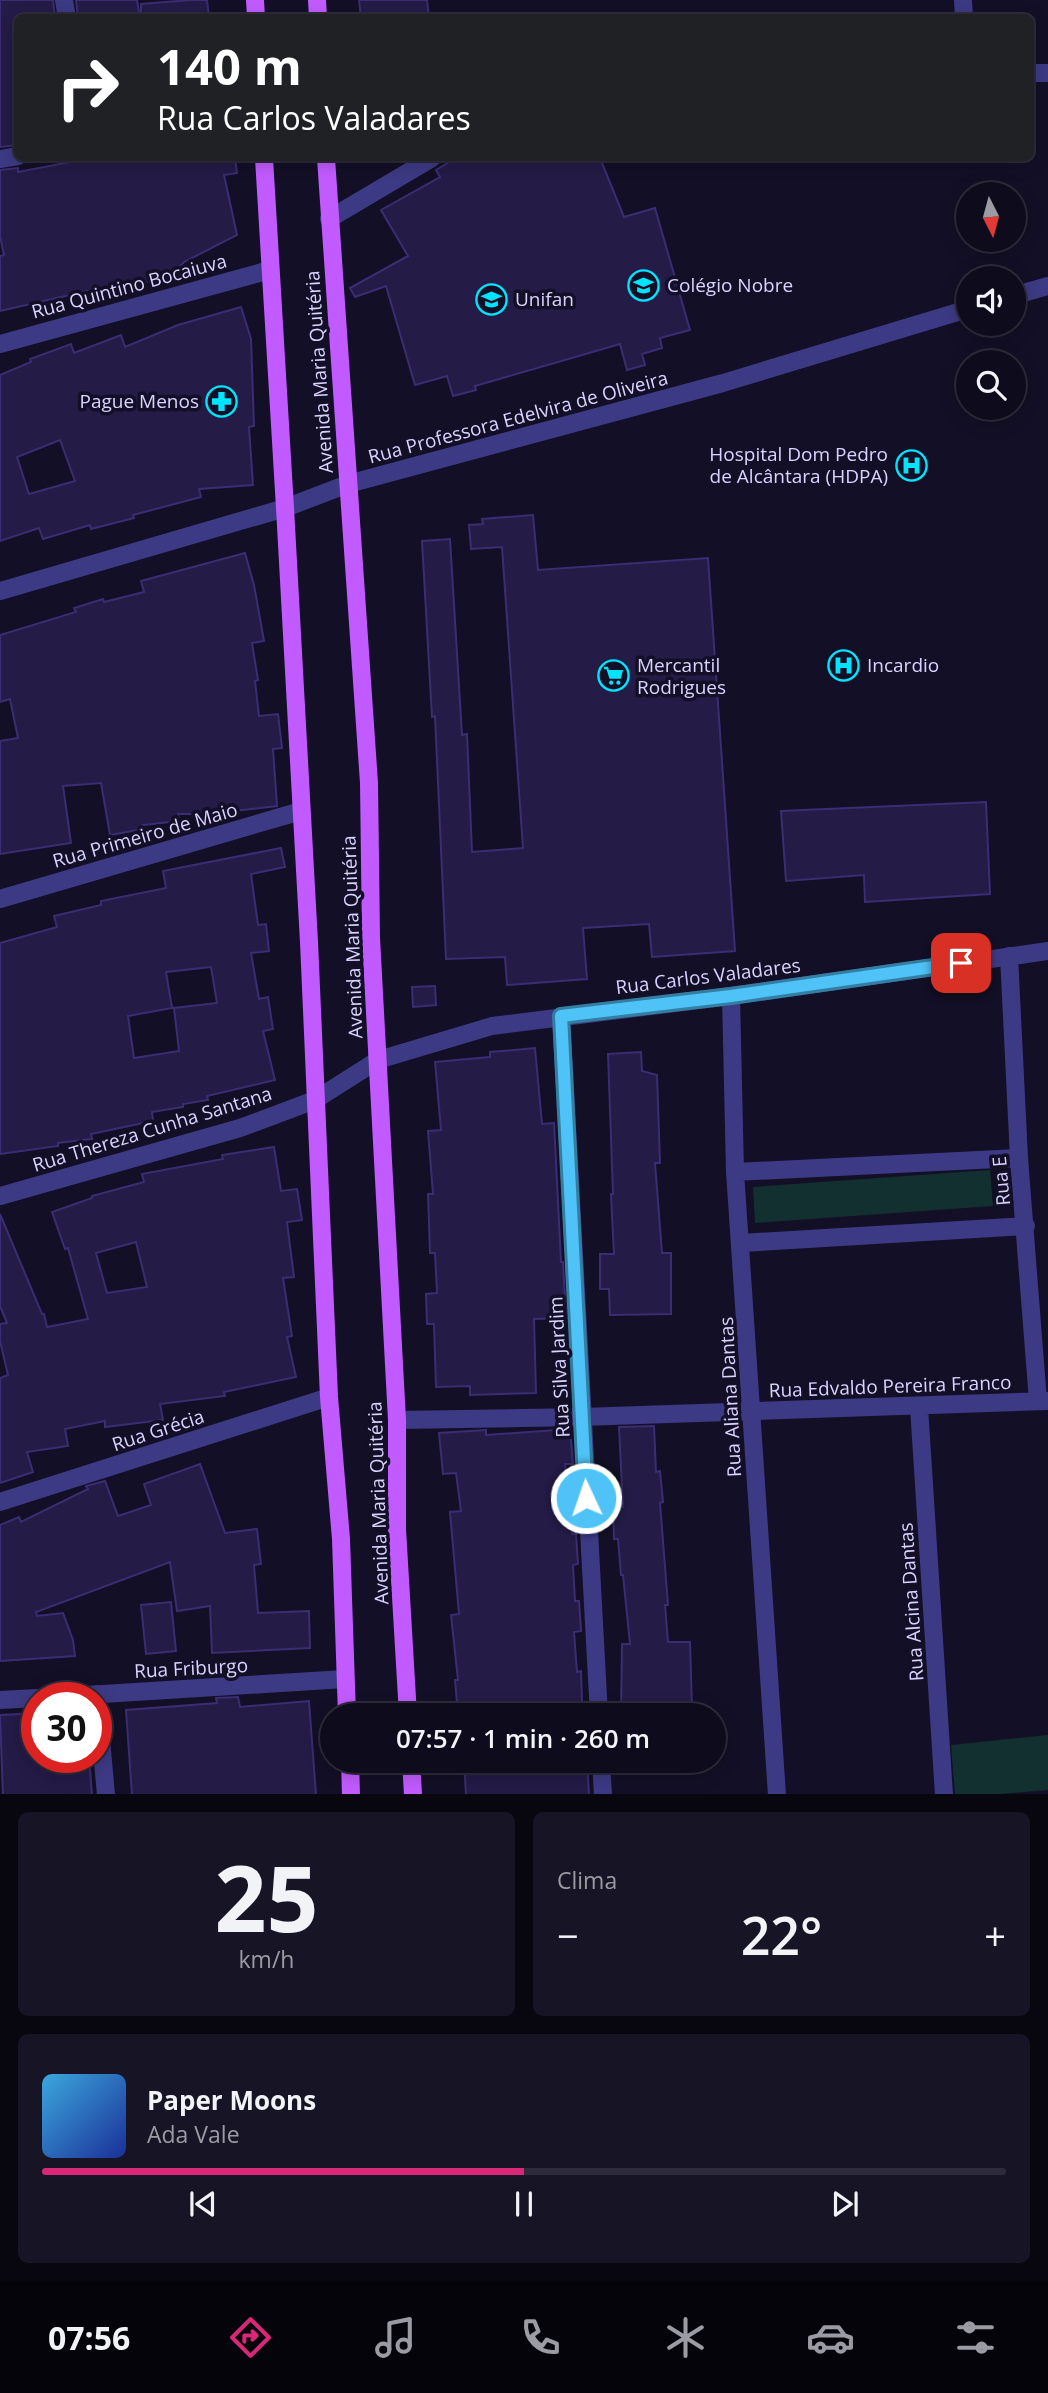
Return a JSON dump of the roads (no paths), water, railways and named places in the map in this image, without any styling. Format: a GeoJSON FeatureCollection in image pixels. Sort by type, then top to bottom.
{"type":"FeatureCollection","features":[{"type":"Feature","properties":{"kind":"main road","name":"Avenida Maria Quitéria"},"geometry":{"type":"LineString","coordinates":[[264,161],[301,811],[329,1397],[341,1539],[346,1703]]}},
{"type":"Feature","properties":{"kind":"main road","name":"Avenida Maria Quitéria"},"geometry":{"type":"LineString","coordinates":[[326,161],[369,783],[371,938],[397,1420],[397,1530],[407,1703]]}},
{"type":"Feature","properties":{"kind":"main road"},"geometry":{"type":"LineString","coordinates":[[350,1773],[351,1794]]}},
{"type":"Feature","properties":{"kind":"main road"},"geometry":{"type":"LineString","coordinates":[[412,1773],[413,1794]]}},
{"type":"Feature","properties":{"kind":"street"},"geometry":{"type":"LineString","coordinates":[[329,219],[427,161]]}},
{"type":"Feature","properties":{"kind":"street","name":"Rua Quintino Bocaiuva"},"geometry":{"type":"LineString","coordinates":[[0,344],[270,270]]}},
{"type":"Feature","properties":{"kind":"street"},"geometry":{"type":"LineString","coordinates":[[1026,292],[1048,286]]}},
{"type":"Feature","properties":{"kind":"street","name":"Rua Professora Edelvira de Oliveira"},"geometry":{"type":"LineString","coordinates":[[0,591],[285,508],[348,484],[723,383],[956,313]]}},
{"type":"Feature","properties":{"kind":"street","name":"Rua Primeiro de Maio"},"geometry":{"type":"LineString","coordinates":[[0,899],[301,811]]}},
{"type":"Feature","properties":{"kind":"street","name":"Rua Carlos Valadares"},"geometry":{"type":"LineString","coordinates":[[378,1060],[492,1026],[731,996],[1048,951]]}},
{"type":"Feature","properties":{"kind":"street","name":"Rua E"},"geometry":{"type":"LineString","coordinates":[[1009,956],[1019,1158],[1043,1401]]}},
{"type":"Feature","properties":{"kind":"street","name":"Rua Aliana Dantas"},"geometry":{"type":"LineString","coordinates":[[731,996],[735,1171],[777,1794]]}},
{"type":"Feature","properties":{"kind":"street","name":"Rua Silva Jardim"},"geometry":{"type":"LineString","coordinates":[[561,1016],[598,1703]]}},
{"type":"Feature","properties":{"kind":"street","name":"Rua Thereza Cunha Santana"},"geometry":{"type":"LineString","coordinates":[[0,1196],[240,1128],[315,1100],[378,1060]]}},
{"type":"Feature","properties":{"kind":"street"},"geometry":{"type":"LineString","coordinates":[[735,1171],[1019,1158]]}},
{"type":"Feature","properties":{"kind":"street"},"geometry":{"type":"LineString","coordinates":[[741,1243],[1026,1226]]}},
{"type":"Feature","properties":{"kind":"street","name":"Rua Grécia"},"geometry":{"type":"LineString","coordinates":[[0,1502],[329,1397]]}},
{"type":"Feature","properties":{"kind":"street","name":"Rua Edvaldo Pereira Franco"},"geometry":{"type":"LineString","coordinates":[[397,1420],[582,1418],[1043,1401]]}},
{"type":"Feature","properties":{"kind":"street","name":"Rua Alcina Dantas"},"geometry":{"type":"LineString","coordinates":[[919,1407],[944,1794]]}},
{"type":"Feature","properties":{"kind":"street","name":"Rua Friburgo"},"geometry":{"type":"LineString","coordinates":[[112,1693],[345,1679]]}},
{"type":"Feature","properties":{"kind":"street","name":"Rua Friburgo"},"geometry":{"type":"LineString","coordinates":[[0,1700],[21,1699]]}},
{"type":"Feature","properties":{"kind":"street"},"geometry":{"type":"LineString","coordinates":[[104,1773],[106,1794]]}},
{"type":"Feature","properties":{"kind":"street"},"geometry":{"type":"LineString","coordinates":[[602,1773],[603,1794]]}},
{"type":"Feature","properties":{"kind":"place","name":"Colégio Nobre"},"geometry":{"type":"Point","coordinates":[644,285]}},
{"type":"Feature","properties":{"kind":"place","name":"Unifan"},"geometry":{"type":"Point","coordinates":[492,299]}},
{"type":"Feature","properties":{"kind":"place","name":"Pague Menos"},"geometry":{"type":"Point","coordinates":[222,401]}},
{"type":"Feature","properties":{"kind":"place","name":"Hospital Dom Pedro de Alcântara (HDPA)"},"geometry":{"type":"Point","coordinates":[911,465]}},
{"type":"Feature","properties":{"kind":"place","name":"Incardio"},"geometry":{"type":"Point","coordinates":[844,665]}},
{"type":"Feature","properties":{"kind":"place","name":"Mercantil Rodrigues"},"geometry":{"type":"Point","coordinates":[614,676]}}]}
